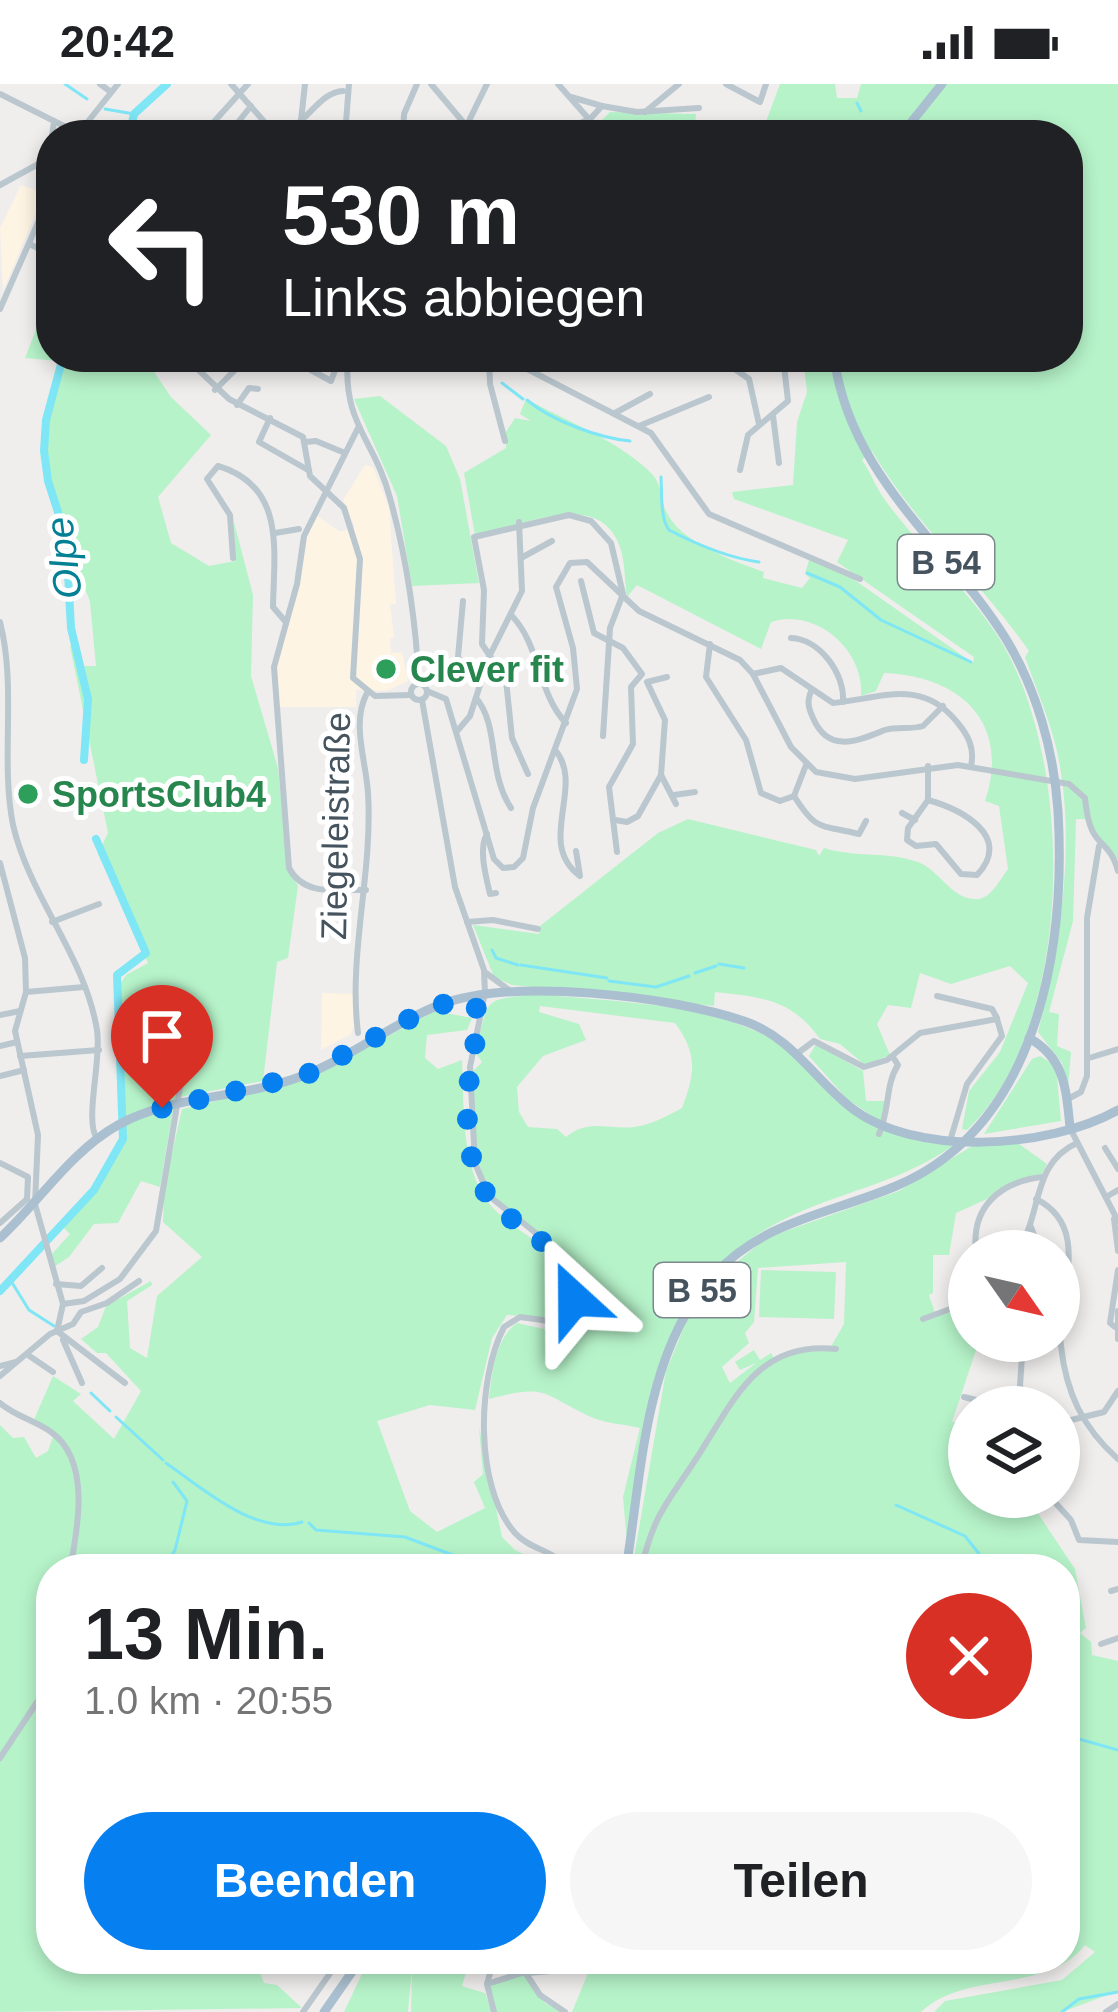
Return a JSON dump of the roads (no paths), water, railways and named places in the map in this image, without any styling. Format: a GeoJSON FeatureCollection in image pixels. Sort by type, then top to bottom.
{"type":"FeatureCollection","features":[{"type":"Feature","properties":{"kind":"main road"},"geometry":{"type":"LineString","coordinates":[[913,120],[942,84]]}},
{"type":"Feature","properties":{"kind":"main road","name":"B 54"},"geometry":{"type":"LineString","coordinates":[[837,372],[847,417],[867,460],[1005,638],[1029,686],[1047,740],[1058,810],[1058,878],[1046,975],[1028,1042]]}},
{"type":"Feature","properties":{"kind":"main road"},"geometry":{"type":"LineString","coordinates":[[0,1238],[31,1202],[117,1126],[189,1102],[290,1081],[460,998],[510,990],[710,1012],[757,1026],[798,1053],[843,1101],[882,1127],[952,1147],[1070,1127],[1118,1110]]}},
{"type":"Feature","properties":{"kind":"main road"},"geometry":{"type":"LineString","coordinates":[[1028,1042],[1057,1060]]}},
{"type":"Feature","properties":{"kind":"main road"},"geometry":{"type":"LineString","coordinates":[[1028,1042],[1057,1060],[1070,1127]]}},
{"type":"Feature","properties":{"kind":"main road","name":"B 55"},"geometry":{"type":"LineString","coordinates":[[629,1554],[660,1374],[696,1297],[727,1262],[764,1234],[895,1187],[952,1147],[984,1122],[1028,1042]]}},
{"type":"Feature","properties":{"kind":"main road"},"geometry":{"type":"LineString","coordinates":[[1018,1066],[1044,1053]]}},
{"type":"Feature","properties":{"kind":"main road"},"geometry":{"type":"LineString","coordinates":[[324,2012],[351,1974]]}},
{"type":"Feature","properties":{"kind":"street"},"geometry":{"type":"LineString","coordinates":[[100,84],[111,92]]}},
{"type":"Feature","properties":{"kind":"street"},"geometry":{"type":"LineString","coordinates":[[89,120],[118,84]]}},
{"type":"Feature","properties":{"kind":"street"},"geometry":{"type":"LineString","coordinates":[[231,84],[263,120]]}},
{"type":"Feature","properties":{"kind":"street"},"geometry":{"type":"LineString","coordinates":[[215,120],[248,84]]}},
{"type":"Feature","properties":{"kind":"street"},"geometry":{"type":"LineString","coordinates":[[301,120],[299,105],[305,84]]}},
{"type":"Feature","properties":{"kind":"street"},"geometry":{"type":"LineString","coordinates":[[404,120],[418,84]]}},
{"type":"Feature","properties":{"kind":"street"},"geometry":{"type":"LineString","coordinates":[[430,84],[457,120]]}},
{"type":"Feature","properties":{"kind":"street"},"geometry":{"type":"LineString","coordinates":[[469,120],[487,84]]}},
{"type":"Feature","properties":{"kind":"street"},"geometry":{"type":"LineString","coordinates":[[558,84],[591,118]]}},
{"type":"Feature","properties":{"kind":"street"},"geometry":{"type":"LineString","coordinates":[[644,112],[679,84]]}},
{"type":"Feature","properties":{"kind":"street"},"geometry":{"type":"LineString","coordinates":[[727,84],[760,102],[766,84]]}},
{"type":"Feature","properties":{"kind":"street"},"geometry":{"type":"LineString","coordinates":[[306,120],[329,94],[346,88],[346,120]]}},
{"type":"Feature","properties":{"kind":"street"},"geometry":{"type":"LineString","coordinates":[[0,94],[50,120]]}},
{"type":"Feature","properties":{"kind":"street"},"geometry":{"type":"LineString","coordinates":[[571,97],[644,112],[699,108]]}},
{"type":"Feature","properties":{"kind":"street"},"geometry":{"type":"LineString","coordinates":[[239,120],[251,106]]}},
{"type":"Feature","properties":{"kind":"street"},"geometry":{"type":"LineString","coordinates":[[587,120],[602,106]]}},
{"type":"Feature","properties":{"kind":"street"},"geometry":{"type":"LineString","coordinates":[[0,185],[36,165]]}},
{"type":"Feature","properties":{"kind":"street"},"geometry":{"type":"LineString","coordinates":[[0,309],[36,228]]}},
{"type":"Feature","properties":{"kind":"street"},"geometry":{"type":"LineString","coordinates":[[29,244],[36,247]]}},
{"type":"Feature","properties":{"kind":"street"},"geometry":{"type":"LineString","coordinates":[[199,372],[237,405],[299,432],[308,470]]}},
{"type":"Feature","properties":{"kind":"street"},"geometry":{"type":"LineString","coordinates":[[215,390],[236,372]]}},
{"type":"Feature","properties":{"kind":"street"},"geometry":{"type":"LineString","coordinates":[[313,372],[331,382],[337,372]]}},
{"type":"Feature","properties":{"kind":"street"},"geometry":{"type":"LineString","coordinates":[[344,372],[345,392],[358,428],[390,494],[419,684],[443,694],[498,864],[508,869],[520,863],[532,808],[566,723],[578,675],[557,593],[559,578],[570,563],[587,562],[652,619],[710,644],[753,674],[791,747],[806,765],[842,779],[928,766],[971,766],[1069,784],[1085,798],[1086,824],[1099,846],[1112,854],[1118,871]]}},
{"type":"Feature","properties":{"kind":"street"},"geometry":{"type":"LineString","coordinates":[[490,372],[505,440]]}},
{"type":"Feature","properties":{"kind":"street"},"geometry":{"type":"LineString","coordinates":[[534,372],[639,426],[663,445],[709,514],[860,579]]}},
{"type":"Feature","properties":{"kind":"street"},"geometry":{"type":"LineString","coordinates":[[739,372],[749,379],[759,424]]}},
{"type":"Feature","properties":{"kind":"street"},"geometry":{"type":"LineString","coordinates":[[740,470],[742,447],[789,396],[785,372]]}},
{"type":"Feature","properties":{"kind":"street"},"geometry":{"type":"LineString","coordinates":[[237,405],[249,388],[258,388]]}},
{"type":"Feature","properties":{"kind":"street"},"geometry":{"type":"LineString","coordinates":[[616,413],[650,394]]}},
{"type":"Feature","properties":{"kind":"street"},"geometry":{"type":"LineString","coordinates":[[639,426],[709,397]]}},
{"type":"Feature","properties":{"kind":"street"},"geometry":{"type":"LineString","coordinates":[[773,416],[779,463]]}},
{"type":"Feature","properties":{"kind":"street"},"geometry":{"type":"LineString","coordinates":[[270,418],[260,442],[308,470]]}},
{"type":"Feature","properties":{"kind":"street"},"geometry":{"type":"LineString","coordinates":[[358,428],[302,545],[274,667],[289,868],[298,882],[312,889],[366,890]]}},
{"type":"Feature","properties":{"kind":"street"},"geometry":{"type":"LineString","coordinates":[[305,442],[316,440],[345,453]]}},
{"type":"Feature","properties":{"kind":"street"},"geometry":{"type":"LineString","coordinates":[[233,558],[230,515],[207,479],[212,469],[224,467],[259,490],[275,533],[276,613],[286,618]]}},
{"type":"Feature","properties":{"kind":"street","name":"Ziegeleistraße"},"geometry":{"type":"LineString","coordinates":[[308,470],[341,503],[360,559],[350,667],[367,693],[359,726],[368,794],[366,890],[356,992],[358,1033]]}},
{"type":"Feature","properties":{"kind":"street"},"geometry":{"type":"LineString","coordinates":[[528,774],[512,739],[506,680],[488,657],[481,631],[484,590],[474,537],[569,515],[591,521],[610,543],[622,597],[610,642],[603,736]]}},
{"type":"Feature","properties":{"kind":"street"},"geometry":{"type":"LineString","coordinates":[[458,730],[522,591],[519,524]]}},
{"type":"Feature","properties":{"kind":"street"},"geometry":{"type":"LineString","coordinates":[[275,533],[299,529]]}},
{"type":"Feature","properties":{"kind":"street"},"geometry":{"type":"LineString","coordinates":[[521,558],[552,541]]}},
{"type":"Feature","properties":{"kind":"street"},"geometry":{"type":"LineString","coordinates":[[581,581],[592,629],[628,653],[665,720],[661,775],[638,816],[627,823],[615,820]]}},
{"type":"Feature","properties":{"kind":"street"},"geometry":{"type":"LineString","coordinates":[[463,601],[458,657],[479,686]]}},
{"type":"Feature","properties":{"kind":"street"},"geometry":{"type":"LineString","coordinates":[[512,616],[529,636],[548,693],[566,723]]}},
{"type":"Feature","properties":{"kind":"street"},"geometry":{"type":"LineString","coordinates":[[0,622],[7,792],[34,889],[84,987],[99,1050],[94,1114],[100,1137]]}},
{"type":"Feature","properties":{"kind":"street"},"geometry":{"type":"LineString","coordinates":[[790,638],[812,645],[828,660],[842,681],[843,702]]}},
{"type":"Feature","properties":{"kind":"street"},"geometry":{"type":"LineString","coordinates":[[710,644],[706,677],[746,740],[757,788],[773,800],[794,796]]}},
{"type":"Feature","properties":{"kind":"street"},"geometry":{"type":"LineString","coordinates":[[753,674],[782,668],[833,703],[904,692],[943,706],[967,736],[971,766]]}},
{"type":"Feature","properties":{"kind":"street"},"geometry":{"type":"LineString","coordinates":[[617,852],[609,787],[633,744],[632,687],[644,678],[667,677]]}},
{"type":"Feature","properties":{"kind":"street"},"geometry":{"type":"LineString","coordinates":[[411,695],[419,684]]}},
{"type":"Feature","properties":{"kind":"street"},"geometry":{"type":"LineString","coordinates":[[427,691],[422,700],[454,887],[484,970],[485,993],[469,1081],[480,1177],[495,1203],[555,1251],[574,1294],[569,1312],[557,1322],[520,1317],[504,1327],[487,1375],[486,1446],[512,1528],[548,1554]]}},
{"type":"Feature","properties":{"kind":"street"},"geometry":{"type":"LineString","coordinates":[[812,691],[810,710],[824,733],[844,744],[872,739],[891,728],[922,726],[943,706]]}},
{"type":"Feature","properties":{"kind":"street"},"geometry":{"type":"LineString","coordinates":[[367,693],[422,700]]}},
{"type":"Feature","properties":{"kind":"street"},"geometry":{"type":"LineString","coordinates":[[476,698],[489,718],[494,775],[511,808]]}},
{"type":"Feature","properties":{"kind":"street"},"geometry":{"type":"LineString","coordinates":[[555,750],[565,775],[559,841],[564,862],[580,876],[576,851]]}},
{"type":"Feature","properties":{"kind":"street"},"geometry":{"type":"LineString","coordinates":[[806,765],[794,796],[806,819],[818,827],[859,834],[866,821]]}},
{"type":"Feature","properties":{"kind":"street"},"geometry":{"type":"LineString","coordinates":[[928,766],[928,800],[905,833],[910,844],[936,844],[969,877],[983,870],[989,856],[980,826],[956,807],[928,800]]}},
{"type":"Feature","properties":{"kind":"street"},"geometry":{"type":"LineString","coordinates":[[661,775],[675,800],[695,793]]}},
{"type":"Feature","properties":{"kind":"street"},"geometry":{"type":"LineString","coordinates":[[902,813],[914,820]]}},
{"type":"Feature","properties":{"kind":"street"},"geometry":{"type":"LineString","coordinates":[[487,834],[482,842],[488,885],[490,894],[496,893]]}},
{"type":"Feature","properties":{"kind":"street"},"geometry":{"type":"LineString","coordinates":[[1066,1100],[1084,1086],[1089,1058],[1087,918],[1099,846]]}},
{"type":"Feature","properties":{"kind":"street"},"geometry":{"type":"LineString","coordinates":[[0,863],[25,958],[26,992],[17,1042],[38,1135],[31,1202]]}},
{"type":"Feature","properties":{"kind":"street"},"geometry":{"type":"LineString","coordinates":[[52,922],[99,904]]}},
{"type":"Feature","properties":{"kind":"street"},"geometry":{"type":"LineString","coordinates":[[467,922],[493,920],[538,929]]}},
{"type":"Feature","properties":{"kind":"street"},"geometry":{"type":"LineString","coordinates":[[484,970],[510,990]]}},
{"type":"Feature","properties":{"kind":"street"},"geometry":{"type":"LineString","coordinates":[[26,992],[84,987]]}},
{"type":"Feature","properties":{"kind":"street"},"geometry":{"type":"LineString","coordinates":[[937,995],[992,1009],[1002,1036],[967,1084],[952,1147]]}},
{"type":"Feature","properties":{"kind":"street"},"geometry":{"type":"LineString","coordinates":[[460,998],[474,1004],[481,1017]]}},
{"type":"Feature","properties":{"kind":"street"},"geometry":{"type":"LineString","coordinates":[[0,1015],[20,1011]]}},
{"type":"Feature","properties":{"kind":"street"},"geometry":{"type":"LineString","coordinates":[[798,1053],[814,1041],[864,1067],[893,1057],[920,1033],[997,1019]]}},
{"type":"Feature","properties":{"kind":"street"},"geometry":{"type":"LineString","coordinates":[[0,1046],[17,1042]]}},
{"type":"Feature","properties":{"kind":"street"},"geometry":{"type":"LineString","coordinates":[[1089,1058],[1118,1049]]}},
{"type":"Feature","properties":{"kind":"street"},"geometry":{"type":"LineString","coordinates":[[20,1056],[99,1050]]}},
{"type":"Feature","properties":{"kind":"street"},"geometry":{"type":"LineString","coordinates":[[882,1127],[889,1082],[898,1065],[893,1057]]}},
{"type":"Feature","properties":{"kind":"street"},"geometry":{"type":"LineString","coordinates":[[63,1304],[84,1301],[120,1279],[156,1231],[184,1064]]}},
{"type":"Feature","properties":{"kind":"street"},"geometry":{"type":"LineString","coordinates":[[0,1076],[24,1070]]}},
{"type":"Feature","properties":{"kind":"street"},"geometry":{"type":"LineString","coordinates":[[94,1114],[117,1126]]}},
{"type":"Feature","properties":{"kind":"street"},"geometry":{"type":"LineString","coordinates":[[1070,1127],[1117,1219],[1118,1251]]}},
{"type":"Feature","properties":{"kind":"street"},"geometry":{"type":"LineString","coordinates":[[1029,1230],[1042,1177],[1060,1153],[1077,1143]]}},
{"type":"Feature","properties":{"kind":"street"},"geometry":{"type":"LineString","coordinates":[[1105,1148],[1115,1155],[1118,1169]]}},
{"type":"Feature","properties":{"kind":"street"},"geometry":{"type":"LineString","coordinates":[[0,1163],[28,1178],[63,1304],[57,1330],[82,1383]]}},
{"type":"Feature","properties":{"kind":"street"},"geometry":{"type":"LineString","coordinates":[[974,1230],[985,1203],[1011,1186],[1042,1177]]}},
{"type":"Feature","properties":{"kind":"street"},"geometry":{"type":"LineString","coordinates":[[1106,1197],[1118,1190]]}},
{"type":"Feature","properties":{"kind":"street"},"geometry":{"type":"LineString","coordinates":[[1036,1199],[1060,1223],[1070,1253],[1060,1344],[1081,1418],[1087,1432],[1118,1459]]}},
{"type":"Feature","properties":{"kind":"street"},"geometry":{"type":"LineString","coordinates":[[0,1222],[31,1202]]}},
{"type":"Feature","properties":{"kind":"street"},"geometry":{"type":"LineString","coordinates":[[56,1284],[81,1286],[102,1268]]}},
{"type":"Feature","properties":{"kind":"street"},"geometry":{"type":"LineString","coordinates":[[1115,1327],[1110,1323],[1118,1270]]}},
{"type":"Feature","properties":{"kind":"street"},"geometry":{"type":"LineString","coordinates":[[0,1376],[57,1330],[140,1281]]}},
{"type":"Feature","properties":{"kind":"street"},"geometry":{"type":"LineString","coordinates":[[923,1318],[948,1309]]}},
{"type":"Feature","properties":{"kind":"street"},"geometry":{"type":"LineString","coordinates":[[1118,1310],[1118,1339]]}},
{"type":"Feature","properties":{"kind":"street"},"geometry":{"type":"LineString","coordinates":[[63,1340],[125,1383]]}},
{"type":"Feature","properties":{"kind":"street"},"geometry":{"type":"LineString","coordinates":[[645,1554],[655,1515],[743,1382],[774,1359],[813,1347],[836,1349]]}},
{"type":"Feature","properties":{"kind":"street"},"geometry":{"type":"LineString","coordinates":[[28,1355],[53,1372]]}},
{"type":"Feature","properties":{"kind":"street"},"geometry":{"type":"LineString","coordinates":[[0,1366],[20,1360]]}},
{"type":"Feature","properties":{"kind":"street"},"geometry":{"type":"LineString","coordinates":[[1081,1418],[1104,1412],[1118,1391]]}},
{"type":"Feature","properties":{"kind":"street"},"geometry":{"type":"LineString","coordinates":[[0,1403],[54,1434],[67,1449],[79,1524],[73,1554]]}},
{"type":"Feature","properties":{"kind":"street"},"geometry":{"type":"LineString","coordinates":[[1069,1518],[1079,1540],[1118,1543]]}},
{"type":"Feature","properties":{"kind":"street"},"geometry":{"type":"LineString","coordinates":[[1101,1644],[1118,1638]]}},
{"type":"Feature","properties":{"kind":"street"},"geometry":{"type":"LineString","coordinates":[[0,1758],[36,1704]]}},
{"type":"Feature","properties":{"kind":"street"},"geometry":{"type":"LineString","coordinates":[[308,2010],[331,1974]]}},
{"type":"Feature","properties":{"kind":"street"},"geometry":{"type":"LineString","coordinates":[[490,1974],[487,1984],[494,2012]]}},
{"type":"Feature","properties":{"kind":"street"},"geometry":{"type":"LineString","coordinates":[[487,1984],[506,1974]]}},
{"type":"Feature","properties":{"kind":"street"},"geometry":{"type":"LineString","coordinates":[[528,1974],[540,1995],[565,2012]]}},
{"type":"Feature","properties":{"kind":"street"},"geometry":{"type":"LineString","coordinates":[[1106,2012],[1118,2003]]}},
{"type":"Feature","properties":{"kind":"waterway"},"geometry":{"type":"LineString","coordinates":[[65,84],[87,99]]}},
{"type":"Feature","properties":{"kind":"waterway","name":"Olpe"},"geometry":{"type":"LineString","coordinates":[[133,120],[167,84]]}},
{"type":"Feature","properties":{"kind":"waterway"},"geometry":{"type":"LineString","coordinates":[[857,103],[861,111]]}},
{"type":"Feature","properties":{"kind":"waterway"},"geometry":{"type":"LineString","coordinates":[[105,109],[134,114]]}},
{"type":"Feature","properties":{"kind":"waterway","name":"Olpe"},"geometry":{"type":"LineString","coordinates":[[59,372],[46,420],[44,451],[66,537],[71,628],[88,699],[84,760]]}},
{"type":"Feature","properties":{"kind":"waterway"},"geometry":{"type":"LineString","coordinates":[[502,383],[523,399]]}},
{"type":"Feature","properties":{"kind":"waterway"},"geometry":{"type":"LineString","coordinates":[[527,400],[576,427],[630,441]]}},
{"type":"Feature","properties":{"kind":"waterway"},"geometry":{"type":"LineString","coordinates":[[661,477],[669,530],[759,562]]}},
{"type":"Feature","properties":{"kind":"waterway"},"geometry":{"type":"LineString","coordinates":[[807,573],[840,587],[881,620],[971,662]]}},
{"type":"Feature","properties":{"kind":"waterway","name":"Olpe"},"geometry":{"type":"LineString","coordinates":[[0,1291],[94,1190],[123,1139],[117,975],[146,953],[96,839]]}},
{"type":"Feature","properties":{"kind":"waterway"},"geometry":{"type":"LineString","coordinates":[[492,950],[496,958],[518,965]]}},
{"type":"Feature","properties":{"kind":"waterway"},"geometry":{"type":"LineString","coordinates":[[719,964],[744,968]]}},
{"type":"Feature","properties":{"kind":"waterway"},"geometry":{"type":"LineString","coordinates":[[521,965],[607,978]]}},
{"type":"Feature","properties":{"kind":"waterway"},"geometry":{"type":"LineString","coordinates":[[695,973],[716,966]]}},
{"type":"Feature","properties":{"kind":"waterway"},"geometry":{"type":"LineString","coordinates":[[609,981],[656,987],[689,976]]}},
{"type":"Feature","properties":{"kind":"waterway"},"geometry":{"type":"LineString","coordinates":[[11,1281],[29,1310],[54,1326]]}},
{"type":"Feature","properties":{"kind":"waterway"},"geometry":{"type":"LineString","coordinates":[[91,1393],[110,1411]]}},
{"type":"Feature","properties":{"kind":"waterway"},"geometry":{"type":"LineString","coordinates":[[116,1417],[163,1460]]}},
{"type":"Feature","properties":{"kind":"waterway"},"geometry":{"type":"LineString","coordinates":[[166,1463],[248,1516],[284,1525],[302,1522]]}},
{"type":"Feature","properties":{"kind":"waterway"},"geometry":{"type":"LineString","coordinates":[[172,1554],[187,1501],[173,1482]]}},
{"type":"Feature","properties":{"kind":"waterway"},"geometry":{"type":"LineString","coordinates":[[896,1505],[965,1536],[979,1554]]}},
{"type":"Feature","properties":{"kind":"waterway"},"geometry":{"type":"LineString","coordinates":[[309,1523],[316,1530],[405,1537],[450,1554]]}},
{"type":"Feature","properties":{"kind":"waterway"},"geometry":{"type":"LineString","coordinates":[[1080,1739],[1118,1750]]}},
{"type":"Feature","properties":{"kind":"waterway"},"geometry":{"type":"LineString","coordinates":[[1062,2012],[1079,1999],[1118,1992]]}},
{"type":"Feature","properties":{"kind":"place","name":"Clever fit"},"geometry":{"type":"Point","coordinates":[386,669]}},
{"type":"Feature","properties":{"kind":"place","name":"SportsClub4"},"geometry":{"type":"Point","coordinates":[28,794]}}]}
